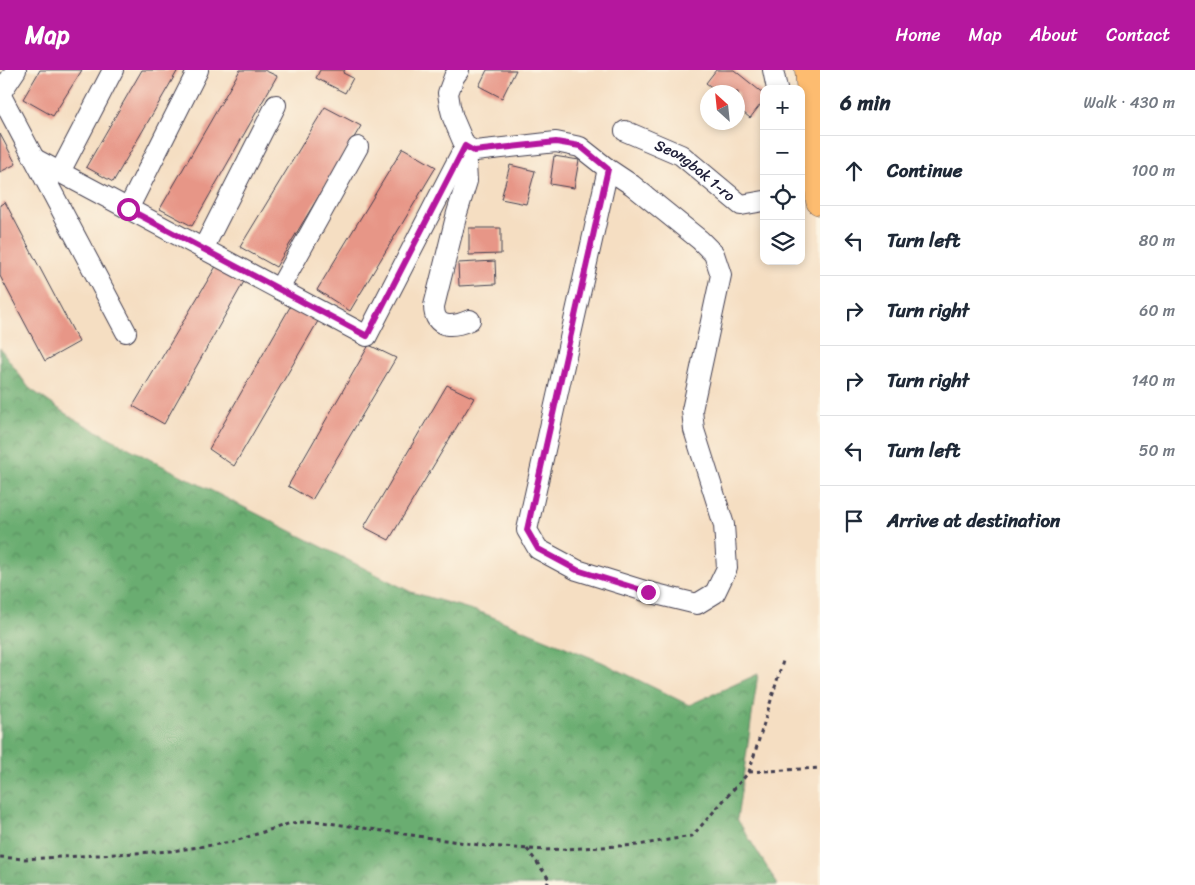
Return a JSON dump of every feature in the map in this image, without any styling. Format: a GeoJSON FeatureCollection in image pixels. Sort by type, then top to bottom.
{"type":"FeatureCollection","features":[{"type":"Feature","properties":{"kind":"highway"},"geometry":{"type":"LineString","coordinates":[[809,70],[820,201]]}},
{"type":"Feature","properties":{"kind":"street"},"geometry":{"type":"LineString","coordinates":[[16,70],[0,94],[126,332]]}},
{"type":"Feature","properties":{"kind":"street"},"geometry":{"type":"LineString","coordinates":[[60,172],[113,70]]}},
{"type":"Feature","properties":{"kind":"street"},"geometry":{"type":"LineString","coordinates":[[128,209],[198,70]]}},
{"type":"Feature","properties":{"kind":"street"},"geometry":{"type":"LineString","coordinates":[[459,70],[448,93],[453,118],[465,146],[467,181],[457,213],[434,312],[438,319],[446,325],[456,326],[470,320]]}},
{"type":"Feature","properties":{"kind":"street"},"geometry":{"type":"LineString","coordinates":[[773,70],[776,85]]}},
{"type":"Feature","properties":{"kind":"street"},"geometry":{"type":"LineString","coordinates":[[203,249],[276,105]]}},
{"type":"Feature","properties":{"kind":"street","name":"Seongbok 1-ro"},"geometry":{"type":"LineString","coordinates":[[625,131],[681,155],[742,205],[760,202]]}},
{"type":"Feature","properties":{"kind":"street"},"geometry":{"type":"LineString","coordinates":[[465,146],[474,151],[556,142],[580,146],[608,169],[632,185],[700,240],[714,254],[721,275],[692,410],[694,430],[724,524],[727,568],[715,593],[697,604],[648,592],[577,570],[538,549],[527,530],[608,169]]}},
{"type":"Feature","properties":{"kind":"street"},"geometry":{"type":"LineString","coordinates":[[35,159],[367,336],[465,146]]}},
{"type":"Feature","properties":{"kind":"street"},"geometry":{"type":"LineString","coordinates":[[279,289],[358,147]]}},
{"type":"Feature","properties":{"kind":"path"},"geometry":{"type":"LineString","coordinates":[[0,857],[24,859],[172,851],[232,842],[291,823],[315,821],[486,846],[546,850],[638,845],[692,836],[749,772],[783,660]]}},
{"type":"Feature","properties":{"kind":"path"},"geometry":{"type":"LineString","coordinates":[[749,772],[820,768]]}},
{"type":"Feature","properties":{"kind":"path"},"geometry":{"type":"LineString","coordinates":[[526,848],[549,879],[547,885]]}},
{"type":"Feature","properties":{"kind":"green space"},"geometry":{"type":"Polygon","coordinates":[[[0,348],[29,388],[72,418],[411,592],[483,613],[602,662],[689,705],[758,674],[737,819],[778,885],[0,885],[0,348]]]}},
{"type":"Feature","properties":{"kind":"building"},"geometry":{"type":"Polygon","coordinates":[[[40,70],[82,70],[53,116],[23,99],[40,70]]]}},
{"type":"Feature","properties":{"kind":"building"},"geometry":{"type":"Polygon","coordinates":[[[142,70],[178,70],[113,182],[86,167],[142,70]]]}},
{"type":"Feature","properties":{"kind":"building"},"geometry":{"type":"Polygon","coordinates":[[[240,70],[264,70],[277,76],[192,226],[160,209],[240,70]]]}},
{"type":"Feature","properties":{"kind":"building"},"geometry":{"type":"Polygon","coordinates":[[[320,70],[345,70],[343,73],[353,78],[345,93],[316,78],[320,70]]]}},
{"type":"Feature","properties":{"kind":"building"},"geometry":{"type":"Polygon","coordinates":[[[487,70],[516,70],[502,98],[479,86],[487,70]]]}},
{"type":"Feature","properties":{"kind":"building"},"geometry":{"type":"Polygon","coordinates":[[[716,70],[734,70],[760,91],[760,105],[750,118],[745,114],[745,85],[709,85],[706,83],[716,70]]]}},
{"type":"Feature","properties":{"kind":"building"},"geometry":{"type":"Polygon","coordinates":[[[325,107],[361,126],[276,267],[240,247],[325,107]]]}},
{"type":"Feature","properties":{"kind":"building"},"geometry":{"type":"Polygon","coordinates":[[[0,134],[16,164],[0,172],[0,134]]]}},
{"type":"Feature","properties":{"kind":"building"},"geometry":{"type":"Polygon","coordinates":[[[403,148],[436,167],[350,311],[317,290],[403,148]]]}},
{"type":"Feature","properties":{"kind":"building"},"geometry":{"type":"Polygon","coordinates":[[[554,156],[579,160],[574,188],[550,184],[554,156]]]}},
{"type":"Feature","properties":{"kind":"building"},"geometry":{"type":"Polygon","coordinates":[[[510,165],[535,171],[526,204],[501,199],[510,165]]]}},
{"type":"Feature","properties":{"kind":"building"},"geometry":{"type":"Polygon","coordinates":[[[5,202],[79,342],[45,361],[0,276],[0,205],[5,202]]]}},
{"type":"Feature","properties":{"kind":"building"},"geometry":{"type":"Polygon","coordinates":[[[469,228],[501,228],[501,254],[469,255],[469,228]]]}},
{"type":"Feature","properties":{"kind":"building"},"geometry":{"type":"Polygon","coordinates":[[[495,261],[496,284],[459,286],[458,263],[495,261]]]}},
{"type":"Feature","properties":{"kind":"building"},"geometry":{"type":"Polygon","coordinates":[[[218,263],[246,278],[164,424],[133,406],[218,263]]]}},
{"type":"Feature","properties":{"kind":"building"},"geometry":{"type":"Polygon","coordinates":[[[294,300],[321,316],[234,466],[209,449],[294,300]]]}},
{"type":"Feature","properties":{"kind":"building"},"geometry":{"type":"Polygon","coordinates":[[[369,345],[396,358],[312,500],[288,486],[369,345]]]}},
{"type":"Feature","properties":{"kind":"building"},"geometry":{"type":"Polygon","coordinates":[[[447,385],[474,398],[389,540],[364,527],[447,385]]]}},
{"type":"Feature","properties":{"kind":"route"},"geometry":{"type":"LineString","coordinates":[[128,209],[367,336],[465,146],[474,151],[556,142],[580,146],[608,169],[527,530],[538,549],[577,570],[648,592]]}}]}
